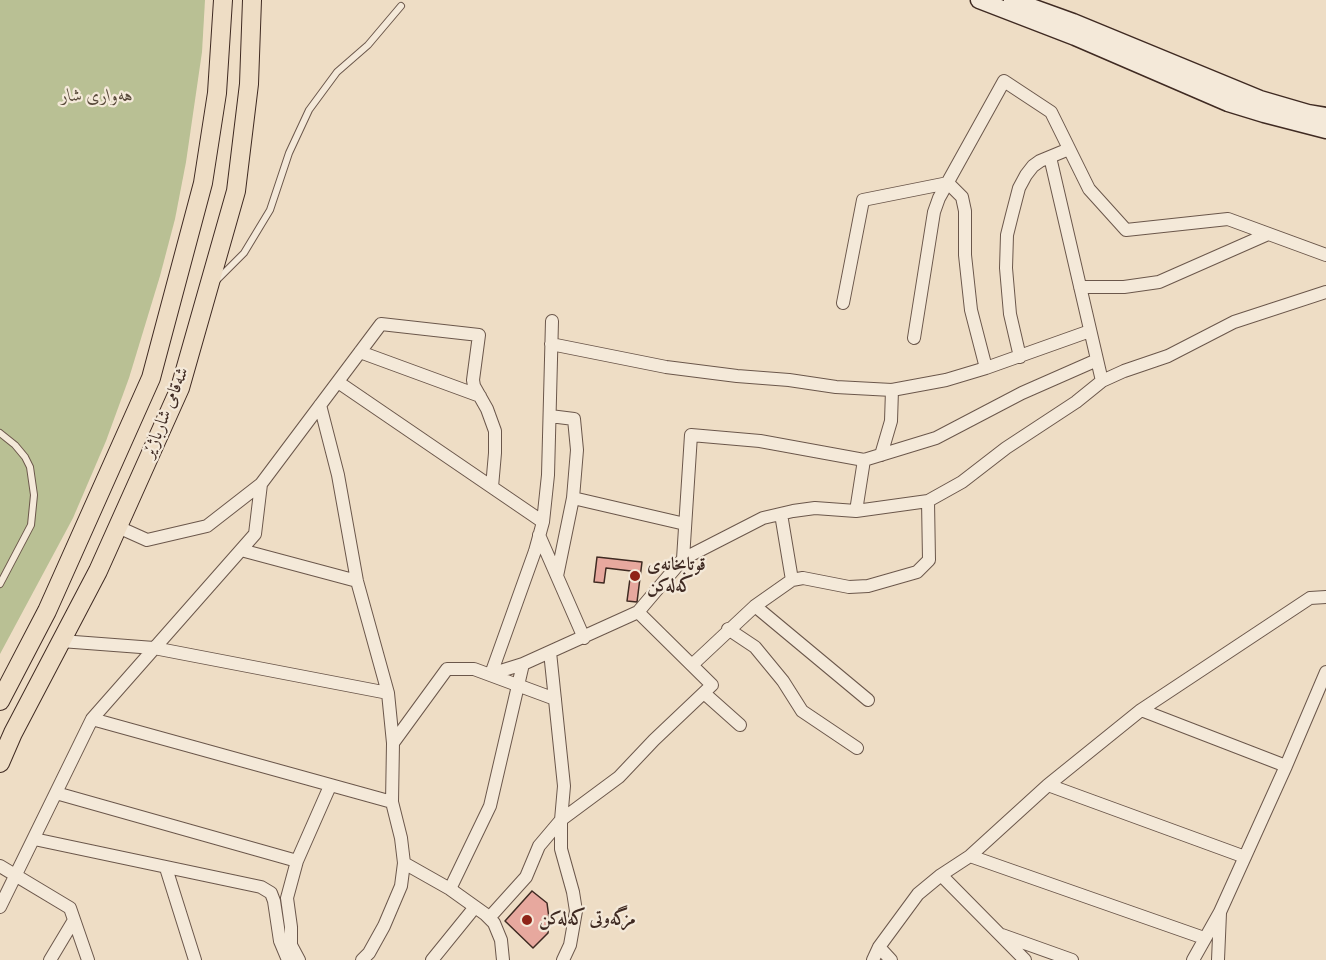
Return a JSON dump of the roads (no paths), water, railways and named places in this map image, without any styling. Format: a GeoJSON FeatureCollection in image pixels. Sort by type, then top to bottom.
{"type":"FeatureCollection","features":[{"type":"Feature","properties":{"kind":"main road","name":"شەقامی شارباژێر"},"geometry":{"type":"LineString","coordinates":[[0,701],[47,611],[151,378],[203,183],[217,93],[223,0]]}},
{"type":"Feature","properties":{"kind":"main road","name":"شەقامی شارباژێر"},"geometry":{"type":"LineString","coordinates":[[0,763],[13,733],[98,571],[180,388],[236,191],[249,84],[252,0]]}},
{"type":"Feature","properties":{"kind":"main road"},"geometry":{"type":"LineString","coordinates":[[47,611],[70,623]]}},
{"type":"Feature","properties":{"kind":"street"},"geometry":{"type":"LineString","coordinates":[[979,0],[1186,78],[1308,113],[1326,116]]}},
{"type":"Feature","properties":{"kind":"street"},"geometry":{"type":"LineString","coordinates":[[1012,0],[1073,22],[1264,114],[1326,129]]}},
{"type":"Feature","properties":{"kind":"street"},"geometry":{"type":"LineString","coordinates":[[914,338],[930,228],[939,198],[1004,81],[1051,112],[1089,189],[1126,230],[1228,219],[1326,255]]}},
{"type":"Feature","properties":{"kind":"street"},"geometry":{"type":"LineString","coordinates":[[1020,357],[1010,314],[1006,268],[1007,235],[1019,188],[1026,175],[1040,161],[1070,148]]}},
{"type":"Feature","properties":{"kind":"street"},"geometry":{"type":"LineString","coordinates":[[1050,157],[1101,381]]}},
{"type":"Feature","properties":{"kind":"street"},"geometry":{"type":"LineString","coordinates":[[843,303],[863,200],[948,183]]}},
{"type":"Feature","properties":{"kind":"street"},"geometry":{"type":"LineString","coordinates":[[948,183],[962,197],[965,211],[966,276],[971,310],[986,368]]}},
{"type":"Feature","properties":{"kind":"street"},"geometry":{"type":"LineString","coordinates":[[1080,287],[1124,287],[1159,282],[1268,234]]}},
{"type":"Feature","properties":{"kind":"street"},"geometry":{"type":"LineString","coordinates":[[491,674],[523,664],[638,612],[683,559],[743,527],[763,518],[815,508],[856,512],[928,501],[962,482],[1006,448],[1076,402],[1101,381],[1168,356],[1234,322],[1326,292]]}},
{"type":"Feature","properties":{"kind":"street"},"geometry":{"type":"LineString","coordinates":[[491,674],[543,522],[548,475],[552,321]]}},
{"type":"Feature","properties":{"kind":"street"},"geometry":{"type":"LineString","coordinates":[[118,527],[147,540],[207,526],[261,484],[381,324],[479,335],[473,380],[495,431],[496,447],[492,487]]}},
{"type":"Feature","properties":{"kind":"street"},"geometry":{"type":"LineString","coordinates":[[551,344],[725,375],[789,380],[836,387],[892,390],[946,380],[1020,357],[1090,331]]}},
{"type":"Feature","properties":{"kind":"street"},"geometry":{"type":"LineString","coordinates":[[360,352],[480,396]]}},
{"type":"Feature","properties":{"kind":"street"},"geometry":{"type":"LineString","coordinates":[[683,559],[691,435],[760,441],[864,460],[936,438],[1022,393],[1097,360]]}},
{"type":"Feature","properties":{"kind":"street"},"geometry":{"type":"LineString","coordinates":[[338,382],[543,522]]}},
{"type":"Feature","properties":{"kind":"street"},"geometry":{"type":"LineString","coordinates":[[881,455],[891,421],[892,390]]}},
{"type":"Feature","properties":{"kind":"street"},"geometry":{"type":"LineString","coordinates":[[320,405],[338,475],[357,581],[388,693],[393,743],[392,802],[401,838],[404,863],[401,886],[368,958]]}},
{"type":"Feature","properties":{"kind":"street"},"geometry":{"type":"LineString","coordinates":[[550,416],[574,419],[577,450],[573,498],[557,576]]}},
{"type":"Feature","properties":{"kind":"street"},"geometry":{"type":"LineString","coordinates":[[856,512],[864,460]]}},
{"type":"Feature","properties":{"kind":"street"},"geometry":{"type":"LineString","coordinates":[[0,907],[92,719],[255,534],[261,484]]}},
{"type":"Feature","properties":{"kind":"street"},"geometry":{"type":"LineString","coordinates":[[573,498],[685,524]]}},
{"type":"Feature","properties":{"kind":"street"},"geometry":{"type":"LineString","coordinates":[[692,665],[755,606],[792,580],[803,578],[849,587],[868,586],[917,572],[929,560],[928,501]]}},
{"type":"Feature","properties":{"kind":"street"},"geometry":{"type":"LineString","coordinates":[[781,514],[792,580]]}},
{"type":"Feature","properties":{"kind":"street"},"geometry":{"type":"LineString","coordinates":[[539,535],[584,638]]}},
{"type":"Feature","properties":{"kind":"street"},"geometry":{"type":"LineString","coordinates":[[241,550],[357,581]]}},
{"type":"Feature","properties":{"kind":"street"},"geometry":{"type":"LineString","coordinates":[[873,960],[879,947],[918,894],[940,874],[970,856],[1048,785],[1141,710],[1310,598],[1326,597]]}},
{"type":"Feature","properties":{"kind":"street"},"geometry":{"type":"LineString","coordinates":[[755,606],[868,700]]}},
{"type":"Feature","properties":{"kind":"street"},"geometry":{"type":"LineString","coordinates":[[489,918],[526,878],[539,846],[561,820],[619,777],[654,740],[712,686],[638,612]]}},
{"type":"Feature","properties":{"kind":"street"},"geometry":{"type":"LineString","coordinates":[[728,629],[755,647],[783,681],[802,711],[857,748]]}},
{"type":"Feature","properties":{"kind":"street"},"geometry":{"type":"LineString","coordinates":[[61,641],[154,648],[388,693]]}},
{"type":"Feature","properties":{"kind":"street"},"geometry":{"type":"LineString","coordinates":[[550,652],[564,786],[561,849],[576,911],[567,960]]}},
{"type":"Feature","properties":{"kind":"street"},"geometry":{"type":"LineString","coordinates":[[450,889],[490,806],[523,664]]}},
{"type":"Feature","properties":{"kind":"street"},"geometry":{"type":"LineString","coordinates":[[393,743],[447,669],[474,669],[555,699]]}},
{"type":"Feature","properties":{"kind":"street"},"geometry":{"type":"LineString","coordinates":[[1193,960],[1220,912],[1326,672]]}},
{"type":"Feature","properties":{"kind":"street"},"geometry":{"type":"LineString","coordinates":[[704,693],[740,725]]}},
{"type":"Feature","properties":{"kind":"street"},"geometry":{"type":"LineString","coordinates":[[1141,710],[1286,766]]}},
{"type":"Feature","properties":{"kind":"street"},"geometry":{"type":"LineString","coordinates":[[92,719],[392,802]]}},
{"type":"Feature","properties":{"kind":"street"},"geometry":{"type":"LineString","coordinates":[[1048,785],[1245,857]]}},
{"type":"Feature","properties":{"kind":"street"},"geometry":{"type":"LineString","coordinates":[[299,960],[291,945],[287,898],[297,861],[330,786]]}},
{"type":"Feature","properties":{"kind":"street"},"geometry":{"type":"LineString","coordinates":[[56,793],[297,861]]}},
{"type":"Feature","properties":{"kind":"street"},"geometry":{"type":"LineString","coordinates":[[34,839],[261,887],[271,893],[274,901],[280,941],[288,960]]}},
{"type":"Feature","properties":{"kind":"street"},"geometry":{"type":"LineString","coordinates":[[970,856],[1204,938]]}},
{"type":"Feature","properties":{"kind":"street"},"geometry":{"type":"LineString","coordinates":[[404,863],[450,889],[489,918],[494,923],[501,940],[503,960]]}},
{"type":"Feature","properties":{"kind":"street"},"geometry":{"type":"LineString","coordinates":[[0,866],[70,908],[88,960]]}},
{"type":"Feature","properties":{"kind":"street"},"geometry":{"type":"LineString","coordinates":[[166,868],[195,960]]}},
{"type":"Feature","properties":{"kind":"street"},"geometry":{"type":"LineString","coordinates":[[940,874],[1025,960]]}},
{"type":"Feature","properties":{"kind":"street"},"geometry":{"type":"LineString","coordinates":[[432,960],[475,907]]}},
{"type":"Feature","properties":{"kind":"street"},"geometry":{"type":"LineString","coordinates":[[1218,960],[1220,912]]}},
{"type":"Feature","properties":{"kind":"street"},"geometry":{"type":"LineString","coordinates":[[50,960],[74,920]]}},
{"type":"Feature","properties":{"kind":"street"},"geometry":{"type":"LineString","coordinates":[[999,934],[1072,960]]}},
{"type":"Feature","properties":{"kind":"street"},"geometry":{"type":"LineString","coordinates":[[563,960],[570,945]]}},
{"type":"Feature","properties":{"kind":"street"},"geometry":{"type":"LineString","coordinates":[[879,947],[891,960]]}},
{"type":"Feature","properties":{"kind":"lane"},"geometry":{"type":"LineString","coordinates":[[208,289],[244,253],[270,210],[289,153],[309,110],[336,72],[368,45],[401,6]]}},
{"type":"Feature","properties":{"kind":"lane"},"geometry":{"type":"LineString","coordinates":[[0,434],[15,445],[25,457],[33,479],[34,495],[31,525],[0,584]]}},
{"type":"Feature","properties":{"kind":"place","name":"قوتابخانەی کەلەکن"},"geometry":{"type":"Point","coordinates":[635,576]}},
{"type":"Feature","properties":{"kind":"place","name":"مزگەوتی کەلەکن"},"geometry":{"type":"Point","coordinates":[527,920]}},
{"type":"Feature","properties":{"kind":"park label","name":"هەواری شار"},"geometry":{"type":"Point","coordinates":[97,97]}}]}
